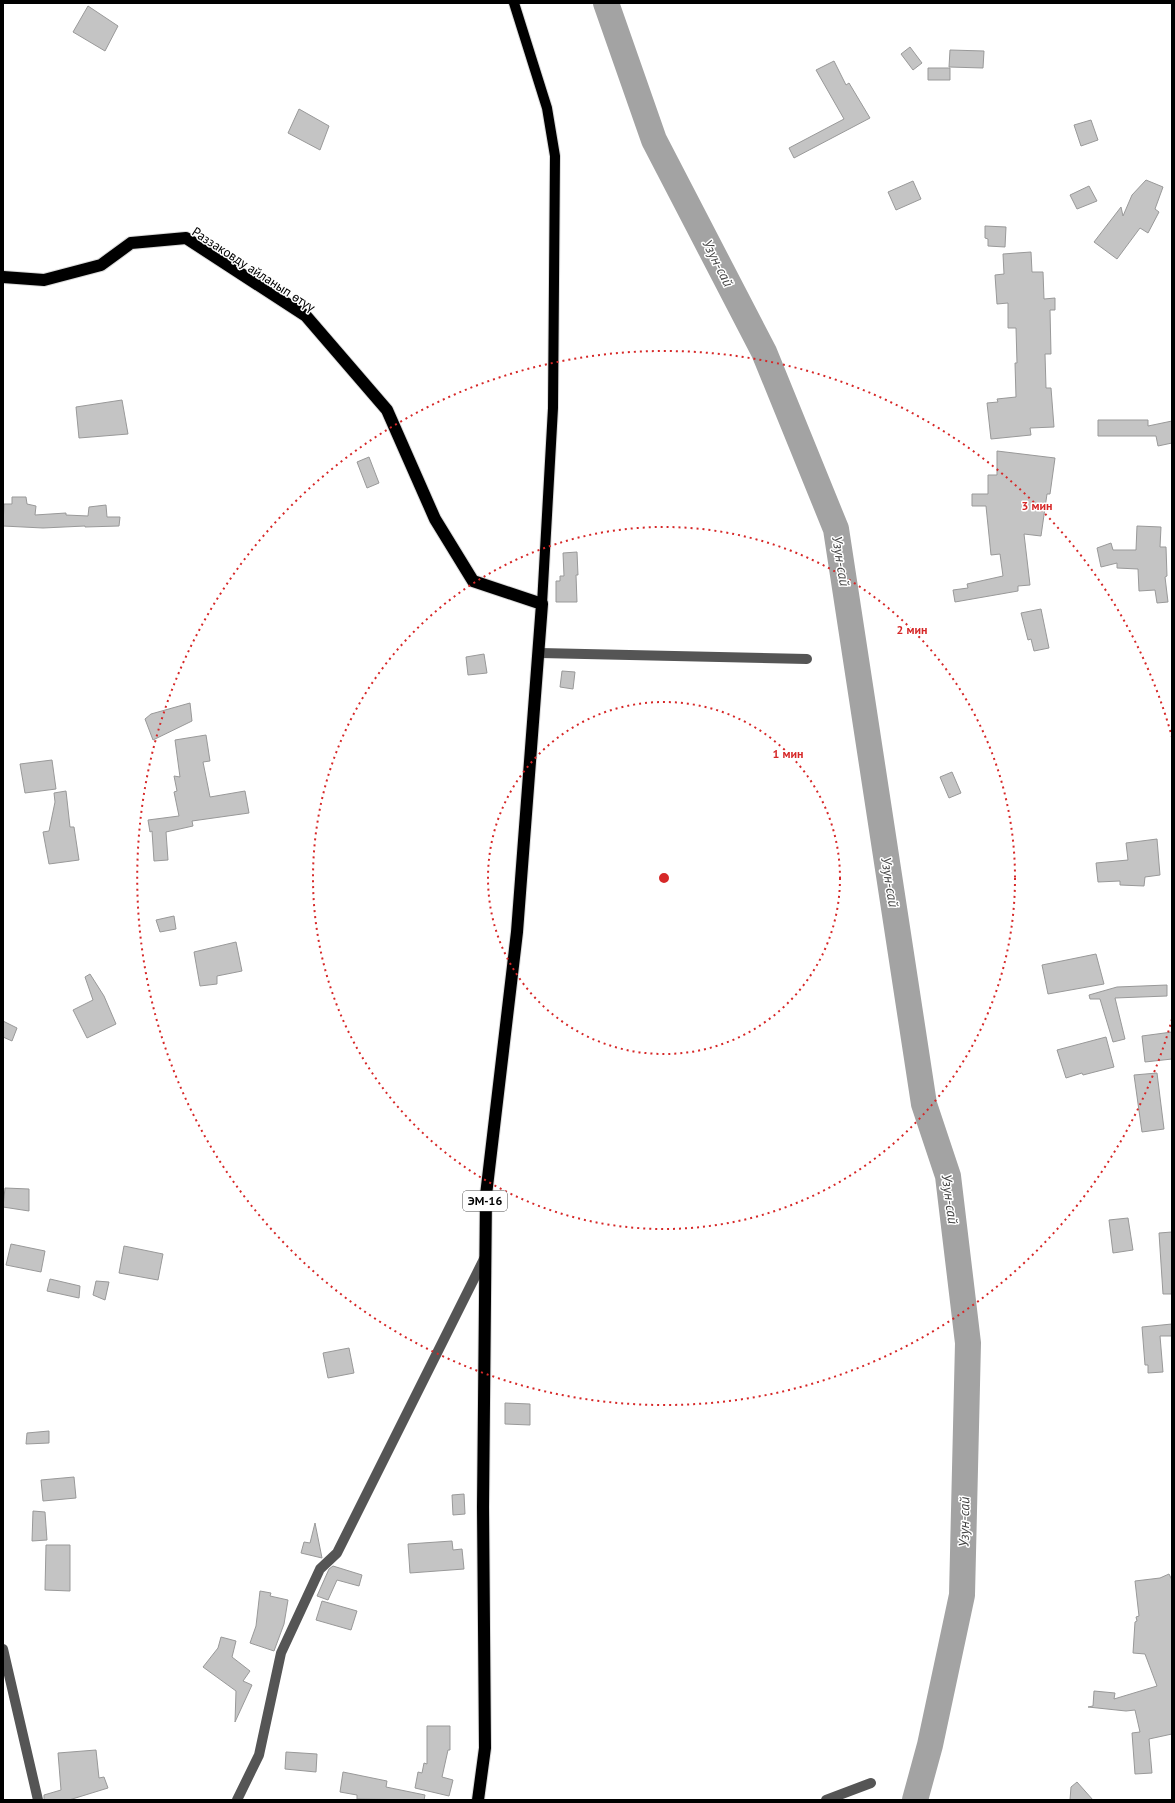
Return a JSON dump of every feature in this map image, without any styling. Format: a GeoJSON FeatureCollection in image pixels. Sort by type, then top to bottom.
{"type":"FeatureCollection","features":[{"type":"Feature","properties":{"kind":"highway","name":"Раззаковду айланып өтүү"},"geometry":{"type":"LineString","coordinates":[[3,277],[44,280],[101,265],[131,243],[186,238],[306,316],[387,410],[435,519],[473,581],[542,604]]}},
{"type":"Feature","properties":{"kind":"highway","name":"ЭМ-16"},"geometry":{"type":"LineString","coordinates":[[478,1800],[485,1748],[483,1507],[486,1195],[517,932],[540,653],[542,604]]}},
{"type":"Feature","properties":{"kind":"main road","name":"ЭМ-16"},"geometry":{"type":"LineString","coordinates":[[514,3],[547,108],[555,156],[553,408],[542,604]]}},
{"type":"Feature","properties":{"kind":"lane"},"geometry":{"type":"LineString","coordinates":[[540,653],[807,660]]}},
{"type":"Feature","properties":{"kind":"lane"},"geometry":{"type":"LineString","coordinates":[[237,1800],[260,1755],[281,1653],[320,1569],[337,1553],[485,1257]]}},
{"type":"Feature","properties":{"kind":"lane"},"geometry":{"type":"LineString","coordinates":[[3,1649],[38,1800]]}},
{"type":"Feature","properties":{"kind":"lane"},"geometry":{"type":"LineString","coordinates":[[826,1800],[871,1783]]}},
{"type":"Feature","properties":{"kind":"building"},"geometry":{"type":"Polygon","coordinates":[[[88,6],[118,26],[105,51],[73,32],[88,6]]]}},
{"type":"Feature","properties":{"kind":"building"},"geometry":{"type":"Polygon","coordinates":[[[910,47],[922,63],[913,70],[901,54],[910,47]]]}},
{"type":"Feature","properties":{"kind":"building"},"geometry":{"type":"Polygon","coordinates":[[[950,50],[984,51],[983,68],[949,67],[950,50]]]}},
{"type":"Feature","properties":{"kind":"building"},"geometry":{"type":"Polygon","coordinates":[[[834,61],[846,85],[849,83],[870,118],[794,158],[789,148],[844,119],[816,70],[834,61]]]}},
{"type":"Feature","properties":{"kind":"building"},"geometry":{"type":"Polygon","coordinates":[[[928,68],[950,68],[950,80],[928,80],[928,68]]]}},
{"type":"Feature","properties":{"kind":"building"},"geometry":{"type":"Polygon","coordinates":[[[299,109],[329,126],[320,150],[288,133],[299,109]]]}},
{"type":"Feature","properties":{"kind":"building"},"geometry":{"type":"Polygon","coordinates":[[[1091,120],[1098,140],[1081,146],[1074,125],[1091,120]]]}},
{"type":"Feature","properties":{"kind":"building"},"geometry":{"type":"Polygon","coordinates":[[[1146,180],[1163,187],[1155,209],[1159,212],[1148,233],[1140,228],[1117,259],[1094,242],[1121,207],[1123,216],[1132,195],[1146,180]]]}},
{"type":"Feature","properties":{"kind":"building"},"geometry":{"type":"Polygon","coordinates":[[[913,181],[921,199],[896,210],[888,192],[913,181]]]}},
{"type":"Feature","properties":{"kind":"building"},"geometry":{"type":"Polygon","coordinates":[[[1089,186],[1097,201],[1077,209],[1070,195],[1089,186]]]}},
{"type":"Feature","properties":{"kind":"building"},"geometry":{"type":"Polygon","coordinates":[[[985,226],[1006,227],[1005,247],[988,246],[988,239],[985,238],[985,226]]]}},
{"type":"Feature","properties":{"kind":"building"},"geometry":{"type":"Polygon","coordinates":[[[1031,252],[1032,272],[1043,272],[1044,299],[1055,298],[1055,310],[1050,310],[1051,354],[1045,354],[1046,388],[1051,388],[1054,427],[1030,428],[1031,435],[991,439],[987,403],[998,402],[997,399],[1016,397],[1015,363],[1017,363],[1016,328],[1008,328],[1008,303],[997,304],[995,275],[1004,274],[1003,254],[1031,252]]]}},
{"type":"Feature","properties":{"kind":"building"},"geometry":{"type":"Polygon","coordinates":[[[122,400],[128,434],[79,438],[76,407],[122,400]]]}},
{"type":"Feature","properties":{"kind":"building"},"geometry":{"type":"Polygon","coordinates":[[[1098,420],[1148,420],[1148,426],[1172,421],[1172,443],[1158,446],[1156,436],[1098,436],[1098,420]]]}},
{"type":"Feature","properties":{"kind":"building"},"geometry":{"type":"Polygon","coordinates":[[[997,451],[1055,458],[1050,494],[1047,494],[1041,536],[1024,534],[1030,585],[1018,586],[1018,591],[955,602],[953,590],[968,588],[967,584],[1003,576],[1000,554],[991,555],[986,506],[972,506],[972,494],[988,494],[988,475],[997,475],[997,451]]]}},
{"type":"Feature","properties":{"kind":"building"},"geometry":{"type":"Polygon","coordinates":[[[369,457],[379,483],[367,488],[357,462],[369,457]]]}},
{"type":"Feature","properties":{"kind":"building"},"geometry":{"type":"Polygon","coordinates":[[[12,497],[26,497],[27,504],[36,506],[35,515],[66,513],[66,515],[88,516],[89,507],[106,505],[107,517],[120,517],[119,526],[43,528],[3,526],[4,504],[12,504],[12,497]]]}},
{"type":"Feature","properties":{"kind":"building"},"geometry":{"type":"Polygon","coordinates":[[[1137,526],[1161,527],[1160,547],[1166,547],[1167,576],[1165,577],[1168,602],[1157,603],[1155,590],[1139,591],[1138,569],[1117,568],[1117,563],[1101,567],[1097,548],[1111,543],[1113,550],[1136,550],[1137,526]]]}},
{"type":"Feature","properties":{"kind":"building"},"geometry":{"type":"Polygon","coordinates":[[[577,552],[577,602],[556,602],[556,581],[560,581],[560,576],[564,576],[563,553],[577,552]]]}},
{"type":"Feature","properties":{"kind":"building"},"geometry":{"type":"Polygon","coordinates":[[[1041,609],[1049,648],[1034,651],[1031,639],[1028,640],[1021,613],[1041,609]]]}},
{"type":"Feature","properties":{"kind":"building"},"geometry":{"type":"Polygon","coordinates":[[[484,654],[487,673],[468,675],[466,657],[484,654]]]}},
{"type":"Feature","properties":{"kind":"building"},"geometry":{"type":"Polygon","coordinates":[[[562,671],[575,672],[573,689],[560,687],[562,671]]]}},
{"type":"Feature","properties":{"kind":"building"},"geometry":{"type":"Polygon","coordinates":[[[190,703],[192,721],[153,740],[145,719],[151,714],[190,703]]]}},
{"type":"Feature","properties":{"kind":"building"},"geometry":{"type":"Polygon","coordinates":[[[206,735],[210,761],[203,762],[210,797],[245,791],[249,813],[192,821],[193,826],[166,832],[168,860],[154,861],[152,831],[150,832],[148,820],[179,816],[174,792],[177,791],[174,776],[180,777],[175,740],[206,735]]]}},
{"type":"Feature","properties":{"kind":"building"},"geometry":{"type":"Polygon","coordinates":[[[52,760],[56,789],[25,793],[20,764],[52,760]]]}},
{"type":"Feature","properties":{"kind":"building"},"geometry":{"type":"Polygon","coordinates":[[[952,772],[961,793],[949,798],[940,777],[952,772]]]}},
{"type":"Feature","properties":{"kind":"building"},"geometry":{"type":"Polygon","coordinates":[[[66,791],[70,827],[74,827],[79,860],[49,864],[43,832],[49,831],[55,802],[54,793],[66,791]]]}},
{"type":"Feature","properties":{"kind":"building"},"geometry":{"type":"Polygon","coordinates":[[[1157,839],[1160,875],[1145,877],[1144,886],[1120,885],[1120,881],[1098,882],[1096,863],[1128,860],[1126,843],[1157,839]]]}},
{"type":"Feature","properties":{"kind":"building"},"geometry":{"type":"Polygon","coordinates":[[[174,916],[176,929],[160,932],[156,920],[174,916]]]}},
{"type":"Feature","properties":{"kind":"building"},"geometry":{"type":"Polygon","coordinates":[[[236,942],[242,971],[217,976],[217,984],[200,986],[194,952],[236,942]]]}},
{"type":"Feature","properties":{"kind":"building"},"geometry":{"type":"Polygon","coordinates":[[[1096,954],[1104,984],[1048,994],[1042,965],[1096,954]]]}},
{"type":"Feature","properties":{"kind":"building"},"geometry":{"type":"Polygon","coordinates":[[[90,974],[104,996],[116,1024],[87,1038],[73,1010],[93,1000],[85,977],[90,974]]]}},
{"type":"Feature","properties":{"kind":"building"},"geometry":{"type":"Polygon","coordinates":[[[1167,985],[1167,996],[1115,998],[1125,1039],[1113,1042],[1100,999],[1090,999],[1089,995],[1117,987],[1167,985]]]}},
{"type":"Feature","properties":{"kind":"building"},"geometry":{"type":"Polygon","coordinates":[[[3,1021],[17,1028],[12,1041],[3,1037],[3,1021]]]}},
{"type":"Feature","properties":{"kind":"building"},"geometry":{"type":"Polygon","coordinates":[[[1172,1032],[1172,1059],[1145,1062],[1142,1036],[1172,1032]]]}},
{"type":"Feature","properties":{"kind":"building"},"geometry":{"type":"Polygon","coordinates":[[[1106,1037],[1114,1067],[1083,1075],[1082,1073],[1066,1078],[1057,1050],[1106,1037]]]}},
{"type":"Feature","properties":{"kind":"building"},"geometry":{"type":"Polygon","coordinates":[[[1157,1073],[1164,1129],[1142,1132],[1134,1075],[1157,1073]]]}},
{"type":"Feature","properties":{"kind":"building"},"geometry":{"type":"Polygon","coordinates":[[[5,1188],[29,1189],[29,1211],[3,1207],[5,1188]]]}},
{"type":"Feature","properties":{"kind":"building"},"geometry":{"type":"Polygon","coordinates":[[[1128,1218],[1133,1250],[1113,1253],[1109,1220],[1128,1218]]]}},
{"type":"Feature","properties":{"kind":"building"},"geometry":{"type":"Polygon","coordinates":[[[1172,1232],[1172,1294],[1163,1294],[1159,1233],[1172,1232]]]}},
{"type":"Feature","properties":{"kind":"building"},"geometry":{"type":"Polygon","coordinates":[[[11,1244],[45,1251],[41,1272],[6,1265],[11,1244]]]}},
{"type":"Feature","properties":{"kind":"building"},"geometry":{"type":"Polygon","coordinates":[[[124,1246],[163,1254],[158,1280],[119,1273],[124,1246]]]}},
{"type":"Feature","properties":{"kind":"building"},"geometry":{"type":"Polygon","coordinates":[[[50,1279],[80,1286],[79,1298],[47,1291],[50,1279]]]}},
{"type":"Feature","properties":{"kind":"building"},"geometry":{"type":"Polygon","coordinates":[[[96,1281],[109,1282],[105,1300],[93,1295],[96,1281]]]}},
{"type":"Feature","properties":{"kind":"building"},"geometry":{"type":"Polygon","coordinates":[[[1172,1324],[1172,1336],[1160,1336],[1163,1372],[1148,1373],[1148,1365],[1145,1365],[1142,1327],[1172,1324]]]}},
{"type":"Feature","properties":{"kind":"building"},"geometry":{"type":"Polygon","coordinates":[[[349,1348],[354,1373],[328,1378],[323,1353],[349,1348]]]}},
{"type":"Feature","properties":{"kind":"building"},"geometry":{"type":"Polygon","coordinates":[[[505,1403],[530,1404],[530,1425],[505,1424],[505,1403]]]}},
{"type":"Feature","properties":{"kind":"building"},"geometry":{"type":"Polygon","coordinates":[[[49,1431],[49,1443],[26,1444],[27,1433],[49,1431]]]}},
{"type":"Feature","properties":{"kind":"building"},"geometry":{"type":"Polygon","coordinates":[[[74,1477],[76,1498],[43,1501],[41,1480],[74,1477]]]}},
{"type":"Feature","properties":{"kind":"building"},"geometry":{"type":"Polygon","coordinates":[[[464,1494],[465,1514],[453,1515],[452,1495],[464,1494]]]}},
{"type":"Feature","properties":{"kind":"building"},"geometry":{"type":"Polygon","coordinates":[[[33,1511],[45,1512],[47,1540],[32,1541],[33,1511]]]}},
{"type":"Feature","properties":{"kind":"building"},"geometry":{"type":"Polygon","coordinates":[[[315,1523],[322,1558],[301,1553],[304,1542],[310,1543],[315,1523]]]}},
{"type":"Feature","properties":{"kind":"building"},"geometry":{"type":"Polygon","coordinates":[[[452,1541],[453,1550],[462,1549],[464,1569],[410,1573],[408,1544],[452,1541]]]}},
{"type":"Feature","properties":{"kind":"building"},"geometry":{"type":"Polygon","coordinates":[[[46,1545],[70,1545],[70,1591],[45,1590],[46,1545]]]}},
{"type":"Feature","properties":{"kind":"building"},"geometry":{"type":"Polygon","coordinates":[[[333,1566],[362,1575],[359,1586],[337,1580],[328,1600],[317,1596],[329,1569],[333,1566]]]}},
{"type":"Feature","properties":{"kind":"building"},"geometry":{"type":"Polygon","coordinates":[[[1169,1574],[1172,1580],[1172,1734],[1149,1739],[1152,1773],[1135,1774],[1132,1733],[1140,1732],[1135,1710],[1126,1711],[1088,1707],[1093,1706],[1094,1691],[1115,1693],[1114,1699],[1157,1686],[1145,1654],[1133,1653],[1135,1622],[1137,1621],[1136,1617],[1139,1616],[1135,1581],[1160,1578],[1169,1574]]]}},
{"type":"Feature","properties":{"kind":"building"},"geometry":{"type":"Polygon","coordinates":[[[260,1591],[271,1593],[270,1596],[288,1600],[284,1624],[274,1651],[250,1643],[256,1626],[260,1591]]]}},
{"type":"Feature","properties":{"kind":"building"},"geometry":{"type":"Polygon","coordinates":[[[322,1601],[357,1611],[351,1630],[316,1620],[322,1601]]]}},
{"type":"Feature","properties":{"kind":"building"},"geometry":{"type":"Polygon","coordinates":[[[221,1637],[236,1641],[232,1657],[250,1671],[243,1681],[252,1685],[235,1722],[236,1691],[203,1667],[218,1648],[221,1637]]]}},
{"type":"Feature","properties":{"kind":"building"},"geometry":{"type":"Polygon","coordinates":[[[427,1726],[450,1726],[450,1750],[448,1750],[442,1777],[453,1780],[449,1796],[415,1788],[418,1772],[422,1773],[424,1763],[427,1764],[427,1726]]]}},
{"type":"Feature","properties":{"kind":"building"},"geometry":{"type":"Polygon","coordinates":[[[96,1750],[99,1778],[104,1777],[108,1788],[69,1800],[44,1800],[44,1795],[61,1790],[58,1753],[96,1750]]]}},
{"type":"Feature","properties":{"kind":"building"},"geometry":{"type":"Polygon","coordinates":[[[286,1752],[317,1754],[316,1772],[285,1769],[286,1752]]]}},
{"type":"Feature","properties":{"kind":"building"},"geometry":{"type":"Polygon","coordinates":[[[343,1772],[387,1781],[386,1787],[425,1795],[424,1800],[357,1799],[357,1795],[340,1792],[343,1772]]]}},
{"type":"Feature","properties":{"kind":"building"},"geometry":{"type":"Polygon","coordinates":[[[1077,1782],[1093,1800],[1070,1800],[1071,1787],[1077,1782]]]}},
{"type":"Feature","properties":{"kind":"waterway","name":"Узун-сай"},"geometry":{"type":"LineString","coordinates":[[606,3],[654,140],[764,352],[836,529],[924,1104],[948,1176],[968,1343],[962,1595],[930,1745],[915,1800]]}}]}
